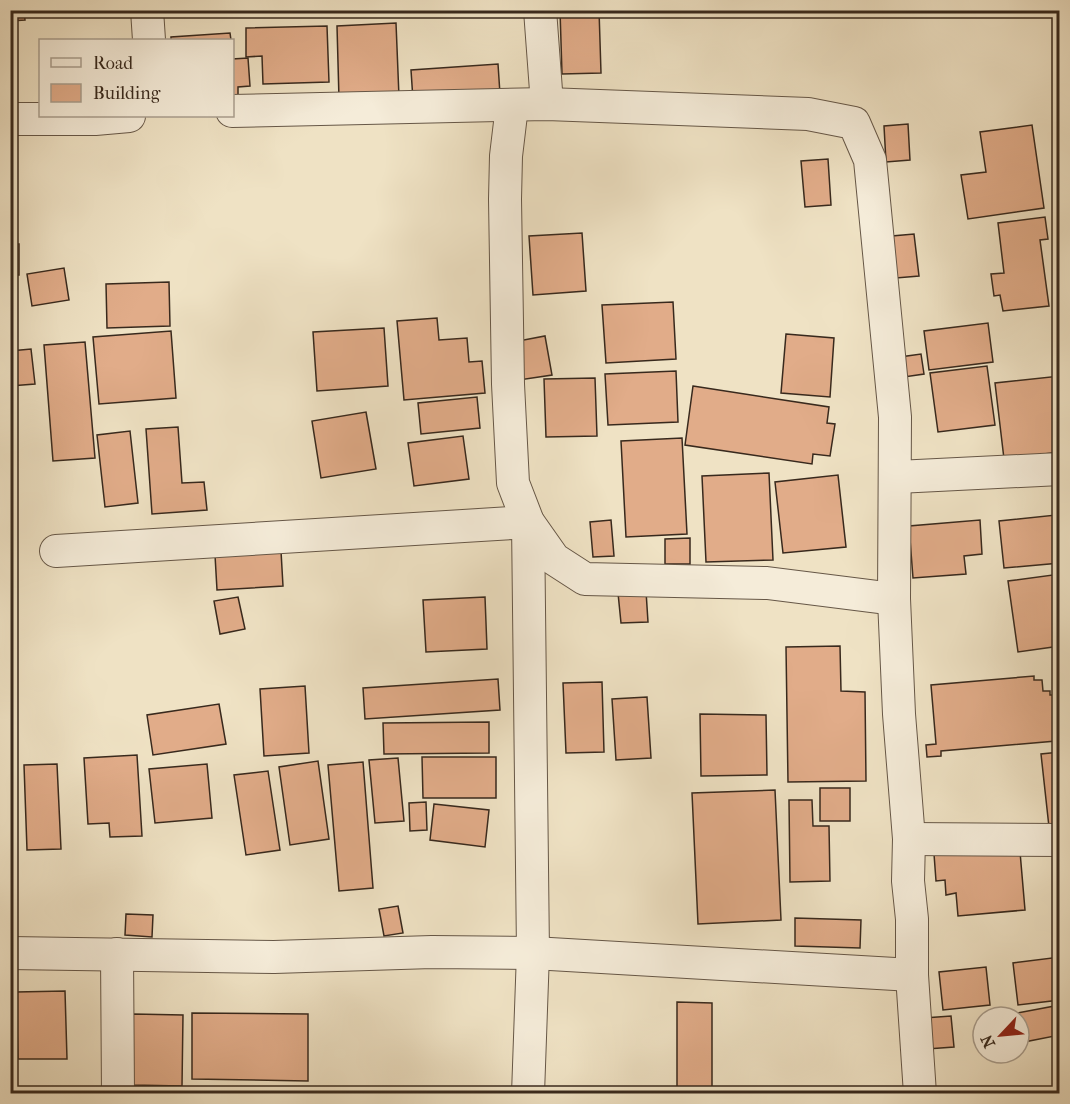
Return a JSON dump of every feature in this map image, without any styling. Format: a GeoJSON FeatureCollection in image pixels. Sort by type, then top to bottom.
{"type":"FeatureCollection","features":[{"type":"Feature","properties":{"kind":"street"},"geometry":{"type":"LineString","coordinates":[[147,10],[149,39]]}},
{"type":"Feature","properties":{"kind":"street"},"geometry":{"type":"LineString","coordinates":[[540,10],[547,104]]}},
{"type":"Feature","properties":{"kind":"street"},"geometry":{"type":"LineString","coordinates":[[234,111],[547,104],[808,114],[854,123],[870,160],[895,417],[897,477],[894,599],[899,714],[909,839],[908,880],[912,919],[912,975],[920,1094]]}},
{"type":"Feature","properties":{"kind":"street"},"geometry":{"type":"LineString","coordinates":[[513,106],[505,199],[508,384],[513,483],[528,522],[554,559],[585,579],[767,583],[894,599]]}},
{"type":"Feature","properties":{"kind":"street"},"geometry":{"type":"LineString","coordinates":[[10,119],[118,117]]}},
{"type":"Feature","properties":{"kind":"street"},"geometry":{"type":"LineString","coordinates":[[897,477],[1059,469]]}},
{"type":"Feature","properties":{"kind":"street"},"geometry":{"type":"LineString","coordinates":[[56,551],[528,522]]}},
{"type":"Feature","properties":{"kind":"street"},"geometry":{"type":"LineString","coordinates":[[528,522],[533,953],[528,1094]]}},
{"type":"Feature","properties":{"kind":"street"},"geometry":{"type":"LineString","coordinates":[[909,839],[1059,840]]}},
{"type":"Feature","properties":{"kind":"street"},"geometry":{"type":"LineString","coordinates":[[10,953],[274,957],[432,952],[533,953],[912,975]]}},
{"type":"Feature","properties":{"kind":"street"},"geometry":{"type":"LineString","coordinates":[[117,954],[118,1094]]}},
{"type":"Feature","properties":{"kind":"building"},"geometry":{"type":"Polygon","coordinates":[[[10,10],[24,10],[25,20],[10,21],[10,10]]]}},
{"type":"Feature","properties":{"kind":"building"},"geometry":{"type":"Polygon","coordinates":[[[341,10],[407,10],[407,17],[341,17],[341,10]]]}},
{"type":"Feature","properties":{"kind":"building"},"geometry":{"type":"Polygon","coordinates":[[[560,10],[599,10],[601,73],[562,74],[560,10]]]}},
{"type":"Feature","properties":{"kind":"building"},"geometry":{"type":"Polygon","coordinates":[[[396,23],[399,97],[339,99],[337,26],[396,23]]]}},
{"type":"Feature","properties":{"kind":"building"},"geometry":{"type":"Polygon","coordinates":[[[327,26],[329,82],[263,84],[262,56],[246,57],[246,28],[327,26]]]}},
{"type":"Feature","properties":{"kind":"building"},"geometry":{"type":"Polygon","coordinates":[[[230,33],[231,39],[171,39],[171,37],[230,33]]]}},
{"type":"Feature","properties":{"kind":"building"},"geometry":{"type":"Polygon","coordinates":[[[248,58],[250,86],[238,87],[238,99],[234,99],[234,59],[248,58]]]}},
{"type":"Feature","properties":{"kind":"building"},"geometry":{"type":"Polygon","coordinates":[[[498,64],[500,94],[413,100],[411,70],[498,64]]]}},
{"type":"Feature","properties":{"kind":"building"},"geometry":{"type":"Polygon","coordinates":[[[908,124],[910,160],[886,162],[884,126],[908,124]]]}},
{"type":"Feature","properties":{"kind":"building"},"geometry":{"type":"Polygon","coordinates":[[[1032,125],[1044,208],[968,219],[961,175],[986,172],[980,132],[1032,125]]]}},
{"type":"Feature","properties":{"kind":"building"},"geometry":{"type":"Polygon","coordinates":[[[828,159],[831,205],[805,207],[801,161],[828,159]]]}},
{"type":"Feature","properties":{"kind":"building"},"geometry":{"type":"Polygon","coordinates":[[[1045,217],[1048,239],[1040,240],[1049,306],[1003,311],[1000,295],[994,296],[991,274],[1004,273],[998,223],[1045,217]]]}},
{"type":"Feature","properties":{"kind":"building"},"geometry":{"type":"Polygon","coordinates":[[[582,233],[586,291],[533,295],[529,236],[582,233]]]}},
{"type":"Feature","properties":{"kind":"building"},"geometry":{"type":"Polygon","coordinates":[[[914,234],[919,276],[896,278],[892,236],[914,234]]]}},
{"type":"Feature","properties":{"kind":"building"},"geometry":{"type":"Polygon","coordinates":[[[10,244],[19,244],[19,275],[10,275],[10,244]]]}},
{"type":"Feature","properties":{"kind":"building"},"geometry":{"type":"Polygon","coordinates":[[[64,268],[69,300],[32,306],[27,274],[64,268]]]}},
{"type":"Feature","properties":{"kind":"building"},"geometry":{"type":"Polygon","coordinates":[[[15,279],[17,323],[10,324],[10,280],[15,279]]]}},
{"type":"Feature","properties":{"kind":"building"},"geometry":{"type":"Polygon","coordinates":[[[169,282],[170,326],[107,328],[106,284],[169,282]]]}},
{"type":"Feature","properties":{"kind":"building"},"geometry":{"type":"Polygon","coordinates":[[[673,302],[676,359],[606,363],[602,305],[673,302]]]}},
{"type":"Feature","properties":{"kind":"building"},"geometry":{"type":"Polygon","coordinates":[[[437,318],[439,340],[467,338],[469,362],[482,361],[485,393],[404,400],[397,321],[437,318]]]}},
{"type":"Feature","properties":{"kind":"building"},"geometry":{"type":"Polygon","coordinates":[[[988,323],[993,362],[929,370],[924,331],[988,323]]]}},
{"type":"Feature","properties":{"kind":"building"},"geometry":{"type":"Polygon","coordinates":[[[384,328],[388,386],[317,391],[313,332],[384,328]]]}},
{"type":"Feature","properties":{"kind":"building"},"geometry":{"type":"Polygon","coordinates":[[[171,331],[176,398],[99,404],[93,337],[171,331]]]}},
{"type":"Feature","properties":{"kind":"building"},"geometry":{"type":"Polygon","coordinates":[[[786,334],[834,338],[830,397],[781,393],[786,334]]]}},
{"type":"Feature","properties":{"kind":"building"},"geometry":{"type":"Polygon","coordinates":[[[545,336],[552,375],[519,380],[513,342],[545,336]]]}},
{"type":"Feature","properties":{"kind":"building"},"geometry":{"type":"Polygon","coordinates":[[[85,342],[95,458],[53,461],[44,345],[85,342]]]}},
{"type":"Feature","properties":{"kind":"building"},"geometry":{"type":"Polygon","coordinates":[[[31,349],[35,384],[10,386],[10,351],[31,349]]]}},
{"type":"Feature","properties":{"kind":"building"},"geometry":{"type":"Polygon","coordinates":[[[921,354],[924,374],[904,377],[900,357],[921,354]]]}},
{"type":"Feature","properties":{"kind":"building"},"geometry":{"type":"Polygon","coordinates":[[[987,366],[995,425],[938,432],[930,373],[987,366]]]}},
{"type":"Feature","properties":{"kind":"building"},"geometry":{"type":"Polygon","coordinates":[[[676,371],[678,422],[608,425],[605,374],[676,371]]]}},
{"type":"Feature","properties":{"kind":"building"},"geometry":{"type":"Polygon","coordinates":[[[1060,376],[1060,452],[1004,459],[995,383],[1060,376]]]}},
{"type":"Feature","properties":{"kind":"building"},"geometry":{"type":"Polygon","coordinates":[[[595,378],[597,436],[546,437],[544,379],[595,378]]]}},
{"type":"Feature","properties":{"kind":"building"},"geometry":{"type":"Polygon","coordinates":[[[693,386],[829,407],[827,423],[835,424],[830,456],[813,454],[812,464],[685,445],[693,386]]]}},
{"type":"Feature","properties":{"kind":"building"},"geometry":{"type":"Polygon","coordinates":[[[477,397],[480,428],[421,434],[418,403],[477,397]]]}},
{"type":"Feature","properties":{"kind":"building"},"geometry":{"type":"Polygon","coordinates":[[[366,412],[376,469],[321,478],[312,421],[366,412]]]}},
{"type":"Feature","properties":{"kind":"building"},"geometry":{"type":"Polygon","coordinates":[[[178,427],[182,483],[204,482],[207,510],[152,514],[146,429],[178,427]]]}},
{"type":"Feature","properties":{"kind":"building"},"geometry":{"type":"Polygon","coordinates":[[[130,431],[138,503],[105,507],[97,435],[130,431]]]}},
{"type":"Feature","properties":{"kind":"building"},"geometry":{"type":"Polygon","coordinates":[[[463,436],[469,479],[414,486],[408,443],[463,436]]]}},
{"type":"Feature","properties":{"kind":"building"},"geometry":{"type":"Polygon","coordinates":[[[682,438],[687,534],[626,537],[621,441],[682,438]]]}},
{"type":"Feature","properties":{"kind":"building"},"geometry":{"type":"Polygon","coordinates":[[[769,473],[773,560],[706,562],[702,476],[769,473]]]}},
{"type":"Feature","properties":{"kind":"building"},"geometry":{"type":"Polygon","coordinates":[[[838,475],[846,547],[783,553],[775,482],[838,475]]]}},
{"type":"Feature","properties":{"kind":"building"},"geometry":{"type":"Polygon","coordinates":[[[1056,515],[1060,563],[1004,568],[999,521],[1056,515]]]}},
{"type":"Feature","properties":{"kind":"building"},"geometry":{"type":"Polygon","coordinates":[[[611,520],[614,556],[593,557],[590,522],[611,520]]]}},
{"type":"Feature","properties":{"kind":"building"},"geometry":{"type":"Polygon","coordinates":[[[980,520],[982,554],[964,556],[966,574],[913,578],[909,526],[980,520]]]}},
{"type":"Feature","properties":{"kind":"building"},"geometry":{"type":"Polygon","coordinates":[[[690,538],[690,564],[665,564],[665,539],[690,538]]]}},
{"type":"Feature","properties":{"kind":"building"},"geometry":{"type":"Polygon","coordinates":[[[281,551],[283,586],[217,590],[215,555],[281,551]]]}},
{"type":"Feature","properties":{"kind":"building"},"geometry":{"type":"Polygon","coordinates":[[[1060,574],[1060,646],[1018,652],[1008,581],[1060,574]]]}},
{"type":"Feature","properties":{"kind":"building"},"geometry":{"type":"Polygon","coordinates":[[[646,591],[648,622],[621,623],[618,593],[646,591]]]}},
{"type":"Feature","properties":{"kind":"building"},"geometry":{"type":"Polygon","coordinates":[[[238,597],[245,629],[220,634],[214,601],[238,597]]]}},
{"type":"Feature","properties":{"kind":"building"},"geometry":{"type":"Polygon","coordinates":[[[485,597],[487,649],[426,652],[423,600],[485,597]]]}},
{"type":"Feature","properties":{"kind":"building"},"geometry":{"type":"Polygon","coordinates":[[[840,646],[841,691],[865,692],[866,781],[788,782],[786,647],[840,646]]]}},
{"type":"Feature","properties":{"kind":"building"},"geometry":{"type":"Polygon","coordinates":[[[1034,676],[1034,680],[1042,680],[1043,691],[1050,691],[1050,695],[1057,695],[1060,732],[1056,733],[1056,741],[941,751],[941,756],[927,757],[926,745],[936,744],[931,685],[1034,676]]]}},
{"type":"Feature","properties":{"kind":"building"},"geometry":{"type":"Polygon","coordinates":[[[498,679],[500,710],[365,719],[363,688],[498,679]]]}},
{"type":"Feature","properties":{"kind":"building"},"geometry":{"type":"Polygon","coordinates":[[[602,682],[604,752],[566,753],[563,683],[602,682]]]}},
{"type":"Feature","properties":{"kind":"building"},"geometry":{"type":"Polygon","coordinates":[[[305,686],[309,753],[264,756],[260,689],[305,686]]]}},
{"type":"Feature","properties":{"kind":"building"},"geometry":{"type":"Polygon","coordinates":[[[647,697],[651,758],[616,760],[612,699],[647,697]]]}},
{"type":"Feature","properties":{"kind":"building"},"geometry":{"type":"Polygon","coordinates":[[[219,704],[226,744],[153,755],[147,715],[219,704]]]}},
{"type":"Feature","properties":{"kind":"building"},"geometry":{"type":"Polygon","coordinates":[[[700,714],[766,715],[767,775],[701,776],[700,714]]]}},
{"type":"Feature","properties":{"kind":"building"},"geometry":{"type":"Polygon","coordinates":[[[489,722],[489,753],[384,754],[383,723],[489,722]]]}},
{"type":"Feature","properties":{"kind":"building"},"geometry":{"type":"Polygon","coordinates":[[[1060,752],[1060,826],[1049,827],[1041,754],[1060,752]]]}},
{"type":"Feature","properties":{"kind":"building"},"geometry":{"type":"Polygon","coordinates":[[[137,755],[142,836],[110,837],[109,823],[88,824],[84,758],[137,755]]]}},
{"type":"Feature","properties":{"kind":"building"},"geometry":{"type":"Polygon","coordinates":[[[422,757],[496,757],[496,798],[423,798],[422,757]]]}},
{"type":"Feature","properties":{"kind":"building"},"geometry":{"type":"Polygon","coordinates":[[[398,758],[404,821],[375,823],[369,760],[398,758]]]}},
{"type":"Feature","properties":{"kind":"building"},"geometry":{"type":"Polygon","coordinates":[[[318,761],[329,839],[290,845],[279,767],[318,761]]]}},
{"type":"Feature","properties":{"kind":"building"},"geometry":{"type":"Polygon","coordinates":[[[363,762],[373,888],[339,891],[328,765],[363,762]]]}},
{"type":"Feature","properties":{"kind":"building"},"geometry":{"type":"Polygon","coordinates":[[[10,763],[17,763],[15,860],[10,860],[10,763]]]}},
{"type":"Feature","properties":{"kind":"building"},"geometry":{"type":"Polygon","coordinates":[[[57,764],[61,849],[27,850],[24,765],[57,764]]]}},
{"type":"Feature","properties":{"kind":"building"},"geometry":{"type":"Polygon","coordinates":[[[207,764],[212,818],[155,823],[149,769],[207,764]]]}},
{"type":"Feature","properties":{"kind":"building"},"geometry":{"type":"Polygon","coordinates":[[[268,771],[280,850],[246,855],[234,775],[268,771]]]}},
{"type":"Feature","properties":{"kind":"building"},"geometry":{"type":"Polygon","coordinates":[[[820,788],[850,788],[850,821],[820,821],[820,788]]]}},
{"type":"Feature","properties":{"kind":"building"},"geometry":{"type":"Polygon","coordinates":[[[775,790],[781,920],[698,924],[692,793],[775,790]]]}},
{"type":"Feature","properties":{"kind":"building"},"geometry":{"type":"Polygon","coordinates":[[[789,800],[812,800],[813,826],[829,826],[830,881],[790,882],[789,800]]]}},
{"type":"Feature","properties":{"kind":"building"},"geometry":{"type":"Polygon","coordinates":[[[426,802],[427,830],[410,831],[409,803],[426,802]]]}},
{"type":"Feature","properties":{"kind":"building"},"geometry":{"type":"Polygon","coordinates":[[[434,804],[489,810],[485,847],[430,840],[434,804]]]}},
{"type":"Feature","properties":{"kind":"building"},"geometry":{"type":"Polygon","coordinates":[[[1019,840],[1025,910],[958,916],[956,893],[946,895],[945,880],[936,881],[934,854],[1019,840]]]}},
{"type":"Feature","properties":{"kind":"building"},"geometry":{"type":"Polygon","coordinates":[[[10,874],[14,874],[14,935],[10,935],[10,874]]]}},
{"type":"Feature","properties":{"kind":"building"},"geometry":{"type":"Polygon","coordinates":[[[398,906],[403,933],[384,936],[379,909],[398,906]]]}},
{"type":"Feature","properties":{"kind":"building"},"geometry":{"type":"Polygon","coordinates":[[[126,914],[153,915],[152,937],[125,935],[126,914]]]}},
{"type":"Feature","properties":{"kind":"building"},"geometry":{"type":"Polygon","coordinates":[[[795,918],[861,920],[860,948],[795,946],[795,918]]]}},
{"type":"Feature","properties":{"kind":"building"},"geometry":{"type":"Polygon","coordinates":[[[1060,957],[1060,1000],[1018,1005],[1013,963],[1060,957]]]}},
{"type":"Feature","properties":{"kind":"building"},"geometry":{"type":"Polygon","coordinates":[[[986,967],[990,1005],[971,1005],[971,1007],[943,1010],[939,972],[986,967]]]}},
{"type":"Feature","properties":{"kind":"building"},"geometry":{"type":"Polygon","coordinates":[[[65,991],[67,1059],[18,1059],[16,992],[65,991]]]}},
{"type":"Feature","properties":{"kind":"building"},"geometry":{"type":"Polygon","coordinates":[[[677,1002],[712,1003],[712,1089],[677,1088],[677,1002]]]}},
{"type":"Feature","properties":{"kind":"building"},"geometry":{"type":"Polygon","coordinates":[[[1060,1005],[1060,1035],[1031,1041],[1031,1010],[1060,1005]]]}},
{"type":"Feature","properties":{"kind":"building"},"geometry":{"type":"Polygon","coordinates":[[[192,1013],[308,1014],[308,1081],[192,1079],[192,1013]]]}},
{"type":"Feature","properties":{"kind":"building"},"geometry":{"type":"Polygon","coordinates":[[[133,1014],[183,1015],[182,1086],[132,1085],[133,1014]]]}},
{"type":"Feature","properties":{"kind":"building"},"geometry":{"type":"Polygon","coordinates":[[[951,1016],[954,1047],[927,1049],[924,1018],[951,1016]]]}},
{"type":"Feature","properties":{"kind":"building"},"geometry":{"type":"Polygon","coordinates":[[[315,1088],[442,1088],[442,1094],[315,1094],[315,1088]]]}},
{"type":"Feature","properties":{"kind":"building"},"geometry":{"type":"Polygon","coordinates":[[[168,1090],[310,1093],[310,1094],[168,1094],[168,1090]]]}}]}
